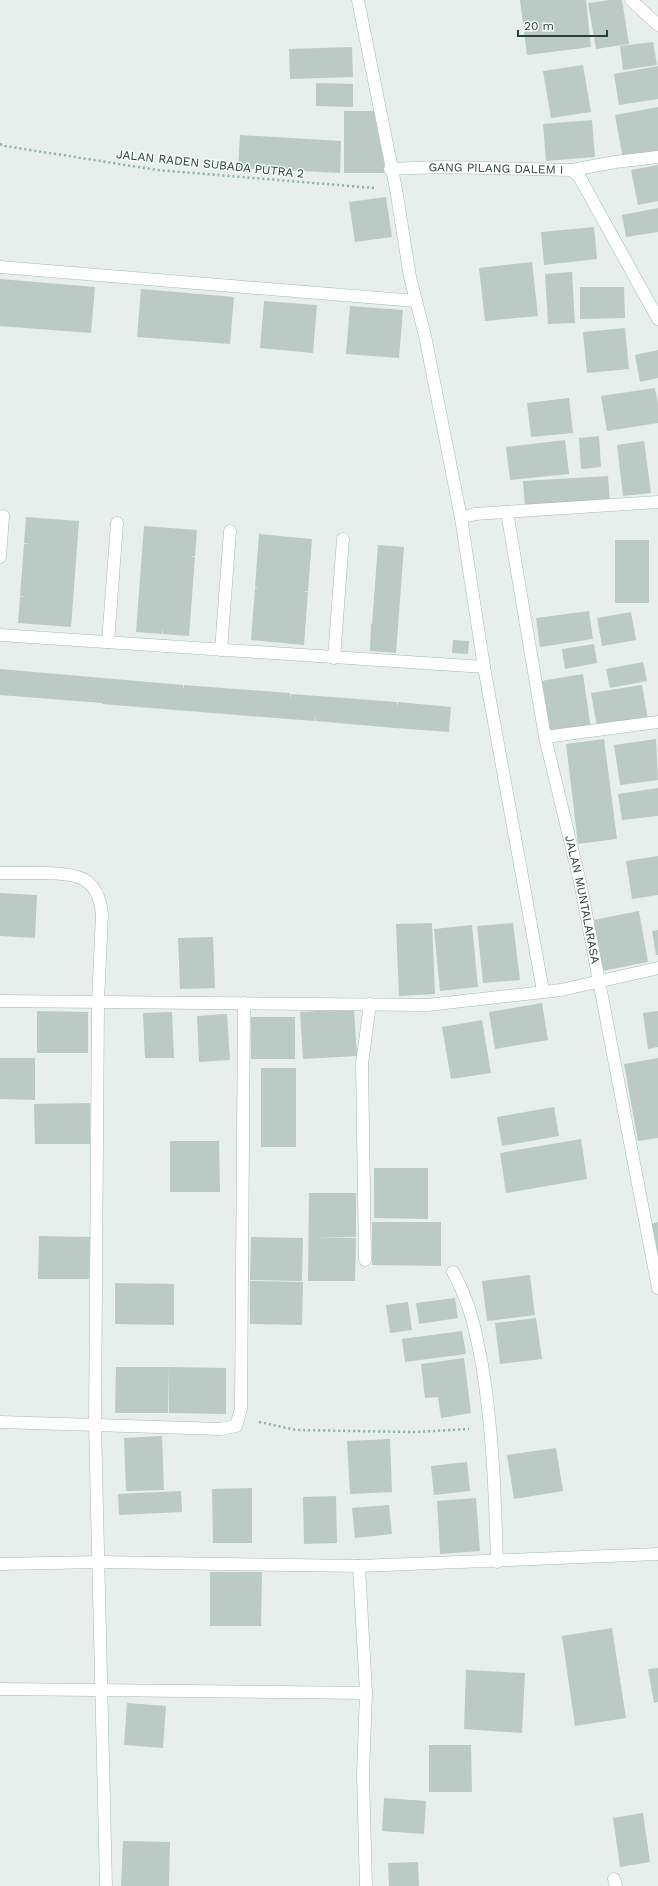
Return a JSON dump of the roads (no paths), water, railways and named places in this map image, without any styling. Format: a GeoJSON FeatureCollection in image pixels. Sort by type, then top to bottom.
{"type":"FeatureCollection","features":[{"type":"Feature","properties":{"kind":"street"},"geometry":{"type":"LineString","coordinates":[[358,0],[390,169],[396,190],[416,301],[425,336],[461,518],[484,667],[543,991]]}},
{"type":"Feature","properties":{"kind":"street"},"geometry":{"type":"LineString","coordinates":[[631,0],[658,25]]}},
{"type":"Feature","properties":{"kind":"street"},"geometry":{"type":"LineString","coordinates":[[572,170],[658,157]]}},
{"type":"Feature","properties":{"kind":"street","name":"GANG PILANG DALEM I"},"geometry":{"type":"LineString","coordinates":[[390,169],[439,167],[572,170],[580,178],[656,313]]}},
{"type":"Feature","properties":{"kind":"street"},"geometry":{"type":"LineString","coordinates":[[0,267],[416,301]]}},
{"type":"Feature","properties":{"kind":"street"},"geometry":{"type":"LineString","coordinates":[[461,518],[476,514],[658,502]]}},
{"type":"Feature","properties":{"kind":"street","name":"JALAN MUNTALARASA"},"geometry":{"type":"LineString","coordinates":[[503,512],[545,737],[580,882],[594,983],[658,1288]]}},
{"type":"Feature","properties":{"kind":"street"},"geometry":{"type":"LineString","coordinates":[[0,557],[3,516]]}},
{"type":"Feature","properties":{"kind":"street"},"geometry":{"type":"LineString","coordinates":[[108,642],[117,523]]}},
{"type":"Feature","properties":{"kind":"street"},"geometry":{"type":"LineString","coordinates":[[221,650],[230,532]]}},
{"type":"Feature","properties":{"kind":"street"},"geometry":{"type":"LineString","coordinates":[[334,658],[343,539]]}},
{"type":"Feature","properties":{"kind":"street"},"geometry":{"type":"LineString","coordinates":[[0,635],[484,667]]}},
{"type":"Feature","properties":{"kind":"street"},"geometry":{"type":"LineString","coordinates":[[545,737],[658,722]]}},
{"type":"Feature","properties":{"kind":"street"},"geometry":{"type":"LineString","coordinates":[[0,873],[70,874],[84,878],[101,900],[102,914],[98,1002],[95,1425],[99,1562],[100,1690],[106,1886]]}},
{"type":"Feature","properties":{"kind":"street"},"geometry":{"type":"LineString","coordinates":[[0,1001],[427,1005],[561,990],[658,968]]}},
{"type":"Feature","properties":{"kind":"street"},"geometry":{"type":"LineString","coordinates":[[0,1422],[221,1429],[236,1426],[240,1414],[244,1003]]}},
{"type":"Feature","properties":{"kind":"street"},"geometry":{"type":"LineString","coordinates":[[365,1260],[362,1064],[370,1004]]}},
{"type":"Feature","properties":{"kind":"street"},"geometry":{"type":"LineString","coordinates":[[453,1272],[461,1287],[474,1321],[490,1425],[495,1488],[496,1562]]}},
{"type":"Feature","properties":{"kind":"street"},"geometry":{"type":"LineString","coordinates":[[0,1564],[99,1562],[359,1566],[496,1562],[658,1554]]}},
{"type":"Feature","properties":{"kind":"street"},"geometry":{"type":"LineString","coordinates":[[359,1566],[366,1693],[363,1775],[366,1886]]}},
{"type":"Feature","properties":{"kind":"street"},"geometry":{"type":"LineString","coordinates":[[0,1689],[366,1693]]}}]}
